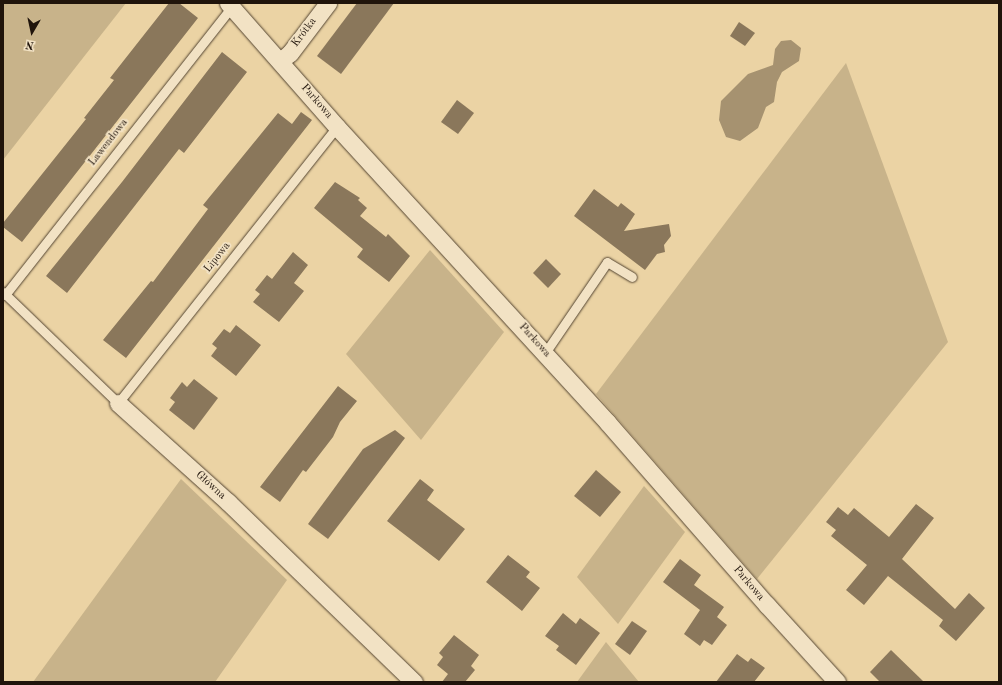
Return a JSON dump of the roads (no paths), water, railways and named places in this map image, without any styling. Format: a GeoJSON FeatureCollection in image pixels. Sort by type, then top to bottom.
{"type":"FeatureCollection","features":[{"type":"Feature","properties":{"kind":"street","name":"Krótka"},"geometry":{"type":"LineString","coordinates":[[280,60],[290,53],[328,3]]}},
{"type":"Feature","properties":{"kind":"street","name":"Parkowa"},"geometry":{"type":"LineString","coordinates":[[230,5],[280,60],[337,127],[671,493],[767,605],[837,682]]}},
{"type":"Feature","properties":{"kind":"street","name":"Główna"},"geometry":{"type":"LineString","coordinates":[[118,404],[228,502],[414,682]]}},
{"type":"Feature","properties":{"kind":"lane","name":"Lawendowa"},"geometry":{"type":"LineString","coordinates":[[4,294],[230,5]]}},
{"type":"Feature","properties":{"kind":"lane","name":"Lipowa"},"geometry":{"type":"LineString","coordinates":[[118,404],[337,127]]}},
{"type":"Feature","properties":{"kind":"lane"},"geometry":{"type":"LineString","coordinates":[[544,353],[607,262],[632,277]]}},
{"type":"Feature","properties":{"kind":"lane","name":"Główna"},"geometry":{"type":"LineString","coordinates":[[4,294],[118,404]]}}]}
